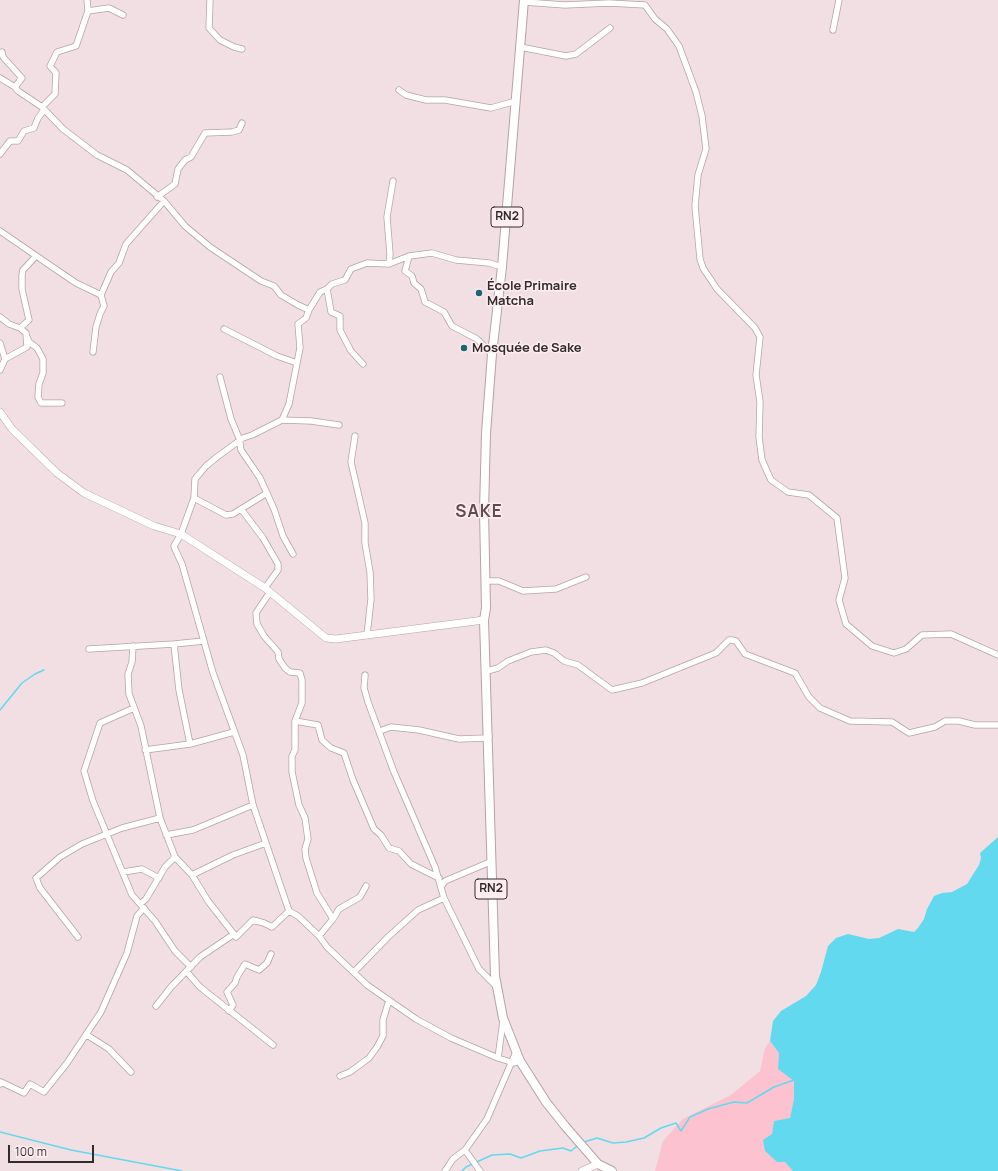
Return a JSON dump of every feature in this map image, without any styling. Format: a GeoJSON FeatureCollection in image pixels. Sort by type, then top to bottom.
{"type":"FeatureCollection","features":[{"type":"Feature","properties":{"kind":"highway","name":"RN2"},"geometry":{"type":"LineString","coordinates":[[524,1],[502,267],[492,354],[486,433],[484,496],[486,608],[484,620],[487,671],[490,862],[496,986],[503,1018],[520,1061],[546,1102],[575,1137],[598,1164],[612,1171]]}},
{"type":"Feature","properties":{"kind":"main road"},"geometry":{"type":"LineString","coordinates":[[0,412],[12,429],[57,473],[84,493],[154,526],[181,534],[268,590],[326,638],[336,639],[484,620]]}},
{"type":"Feature","properties":{"kind":"main road"},"geometry":{"type":"LineString","coordinates":[[582,1171],[598,1164]]}},
{"type":"Feature","properties":{"kind":"street"},"geometry":{"type":"LineString","coordinates":[[0,154],[10,141],[18,141],[24,131],[34,128],[43,108],[54,94],[56,73],[50,66],[57,52],[76,46],[88,11],[87,0]]}},
{"type":"Feature","properties":{"kind":"street"},"geometry":{"type":"LineString","coordinates":[[210,0],[209,28],[220,40],[234,47],[242,48]]}},
{"type":"Feature","properties":{"kind":"street"},"geometry":{"type":"LineString","coordinates":[[833,30],[839,0]]}},
{"type":"Feature","properties":{"kind":"street"},"geometry":{"type":"LineString","coordinates":[[524,1],[565,6],[609,3],[644,3],[655,19],[667,29],[679,46],[696,92],[702,116],[706,149],[698,175],[695,206],[698,250],[703,268],[717,289],[755,328],[760,337],[756,375],[760,402],[758,437],[762,460],[771,480],[788,492],[809,495],[837,518],[845,578],[839,600],[846,624],[872,646],[894,653],[906,649],[922,635],[951,634],[998,655]]}},
{"type":"Feature","properties":{"kind":"street"},"geometry":{"type":"LineString","coordinates":[[88,11],[109,8],[123,15]]}},
{"type":"Feature","properties":{"kind":"street"},"geometry":{"type":"LineString","coordinates":[[520,47],[566,56],[576,54],[610,28]]}},
{"type":"Feature","properties":{"kind":"street"},"geometry":{"type":"LineString","coordinates":[[2,52],[3,57],[22,78],[15,87]]}},
{"type":"Feature","properties":{"kind":"street"},"geometry":{"type":"LineString","coordinates":[[0,78],[15,87],[18,92],[43,108],[63,130],[97,155],[127,170],[157,197],[164,201],[185,226],[210,247],[261,281],[274,286],[290,302],[309,310]]}},
{"type":"Feature","properties":{"kind":"street"},"geometry":{"type":"LineString","coordinates":[[399,90],[406,95],[426,100],[445,100],[491,108],[516,101]]}},
{"type":"Feature","properties":{"kind":"street"},"geometry":{"type":"LineString","coordinates":[[157,197],[175,184],[178,170],[185,160],[190,157],[205,133],[232,132],[240,130],[242,123]]}},
{"type":"Feature","properties":{"kind":"street"},"geometry":{"type":"LineString","coordinates":[[389,264],[390,254],[387,217],[393,181]]}},
{"type":"Feature","properties":{"kind":"street"},"geometry":{"type":"LineString","coordinates":[[93,352],[96,327],[104,306],[101,295],[111,272],[119,263],[126,244],[137,234],[164,201]]}},
{"type":"Feature","properties":{"kind":"street"},"geometry":{"type":"LineString","coordinates":[[0,230],[76,282],[101,295]]}},
{"type":"Feature","properties":{"kind":"street"},"geometry":{"type":"LineString","coordinates":[[282,420],[289,404],[300,348],[298,324],[306,318],[320,292],[327,289],[332,284],[345,280],[351,269],[367,263],[389,264],[409,256],[432,253],[456,260],[489,263],[502,267]]}},
{"type":"Feature","properties":{"kind":"street"},"geometry":{"type":"LineString","coordinates":[[20,328],[29,320],[22,289],[23,270],[36,256]]}},
{"type":"Feature","properties":{"kind":"street"},"geometry":{"type":"LineString","coordinates":[[409,256],[405,271],[412,276],[414,283],[421,289],[425,302],[444,312],[452,326],[477,338],[492,354]]}},
{"type":"Feature","properties":{"kind":"street"},"geometry":{"type":"LineString","coordinates":[[327,289],[331,312],[340,316],[340,330],[351,351],[363,364]]}},
{"type":"Feature","properties":{"kind":"street"},"geometry":{"type":"LineString","coordinates":[[0,317],[9,324],[20,328],[26,333],[29,342],[38,348],[43,359],[43,373],[39,384],[38,397],[42,403],[62,403]]}},
{"type":"Feature","properties":{"kind":"street"},"geometry":{"type":"LineString","coordinates":[[224,329],[277,356],[297,363]]}},
{"type":"Feature","properties":{"kind":"street"},"geometry":{"type":"LineString","coordinates":[[0,370],[5,359],[27,347],[26,333]]}},
{"type":"Feature","properties":{"kind":"street"},"geometry":{"type":"LineString","coordinates":[[0,343],[5,359]]}},
{"type":"Feature","properties":{"kind":"street"},"geometry":{"type":"LineString","coordinates":[[220,377],[231,418],[239,438],[238,442],[246,460],[260,478],[274,509],[283,536],[293,554]]}},
{"type":"Feature","properties":{"kind":"street"},"geometry":{"type":"LineString","coordinates":[[339,425],[311,421],[282,420],[243,438],[217,457],[200,472],[193,485],[194,498],[181,534],[174,546],[182,564],[204,641],[243,755],[253,805],[289,911],[298,916],[319,936],[327,947],[367,985],[416,1018],[451,1038],[498,1058],[514,1063],[520,1061]]}},
{"type":"Feature","properties":{"kind":"street"},"geometry":{"type":"LineString","coordinates":[[355,436],[351,462],[364,519],[365,543],[370,572],[371,599],[367,634]]}},
{"type":"Feature","properties":{"kind":"street"},"geometry":{"type":"LineString","coordinates":[[194,498],[226,515],[233,514],[267,493]]}},
{"type":"Feature","properties":{"kind":"street"},"geometry":{"type":"LineString","coordinates":[[241,509],[263,538],[278,564],[278,570],[256,613],[257,624],[264,636],[278,652],[279,659],[285,668],[290,672],[300,673],[302,703],[295,722],[295,750],[292,756],[292,772],[299,805],[305,818],[308,839],[305,849],[306,858],[317,893],[333,918]]}},
{"type":"Feature","properties":{"kind":"street"},"geometry":{"type":"LineString","coordinates":[[485,581],[499,581],[523,590],[556,589],[586,577]]}},
{"type":"Feature","properties":{"kind":"street"},"geometry":{"type":"LineString","coordinates":[[487,671],[498,668],[508,661],[532,652],[546,650],[554,652],[564,661],[578,665],[612,690],[642,683],[716,653],[729,640],[736,640],[745,654],[795,673],[809,697],[820,708],[850,721],[892,722],[909,733],[935,727],[946,721],[959,721],[975,725],[998,725]]}},
{"type":"Feature","properties":{"kind":"street"},"geometry":{"type":"LineString","coordinates":[[89,648],[204,641]]}},
{"type":"Feature","properties":{"kind":"street"},"geometry":{"type":"LineString","coordinates":[[174,644],[179,690],[190,744]]}},
{"type":"Feature","properties":{"kind":"street"},"geometry":{"type":"LineString","coordinates":[[133,646],[132,662],[128,674],[130,694],[141,726],[160,818],[175,857],[192,875],[208,901],[236,937],[253,920],[272,927],[289,911]]}},
{"type":"Feature","properties":{"kind":"street"},"geometry":{"type":"LineString","coordinates":[[365,676],[366,695],[394,772],[435,867],[444,898],[479,969],[496,986]]}},
{"type":"Feature","properties":{"kind":"street"},"geometry":{"type":"LineString","coordinates":[[134,708],[100,723],[84,771],[93,801],[132,895],[155,921],[200,987],[273,1045]]}},
{"type":"Feature","properties":{"kind":"street"},"geometry":{"type":"LineString","coordinates":[[295,722],[318,725],[322,740],[331,748],[344,753],[353,780],[374,829],[381,834],[389,848],[398,852],[411,864],[439,878]]}},
{"type":"Feature","properties":{"kind":"street"},"geometry":{"type":"LineString","coordinates":[[380,731],[391,727],[419,730],[459,739],[486,738],[488,736]]}},
{"type":"Feature","properties":{"kind":"street"},"geometry":{"type":"LineString","coordinates":[[145,750],[190,744],[234,732]]}},
{"type":"Feature","properties":{"kind":"street"},"geometry":{"type":"LineString","coordinates":[[166,835],[193,830],[253,805]]}},
{"type":"Feature","properties":{"kind":"street"},"geometry":{"type":"LineString","coordinates":[[78,937],[40,888],[36,878],[60,857],[82,844],[107,833],[160,818]]}},
{"type":"Feature","properties":{"kind":"street"},"geometry":{"type":"LineString","coordinates":[[192,875],[233,855],[266,843]]}},
{"type":"Feature","properties":{"kind":"street"},"geometry":{"type":"LineString","coordinates":[[0,1084],[1,1082],[24,1093],[30,1084],[44,1092],[101,1012],[127,953],[137,916],[152,887],[165,867],[175,857]]}},
{"type":"Feature","properties":{"kind":"street"},"geometry":{"type":"LineString","coordinates":[[441,887],[445,881],[490,862]]}},
{"type":"Feature","properties":{"kind":"street"},"geometry":{"type":"LineString","coordinates":[[123,872],[142,869],[159,878]]}},
{"type":"Feature","properties":{"kind":"street"},"geometry":{"type":"LineString","coordinates":[[319,936],[339,909],[360,896],[366,886]]}},
{"type":"Feature","properties":{"kind":"street"},"geometry":{"type":"LineString","coordinates":[[354,972],[388,936],[418,910],[444,898]]}},
{"type":"Feature","properties":{"kind":"street"},"geometry":{"type":"LineString","coordinates":[[156,1006],[171,987],[209,950],[234,934]]}},
{"type":"Feature","properties":{"kind":"street"},"geometry":{"type":"LineString","coordinates":[[229,1011],[233,1004],[227,992],[235,983],[245,964],[259,970],[266,963],[271,954]]}},
{"type":"Feature","properties":{"kind":"street"},"geometry":{"type":"LineString","coordinates":[[340,1076],[350,1072],[369,1058],[377,1047],[383,1036],[383,1020],[389,1000]]}},
{"type":"Feature","properties":{"kind":"street"},"geometry":{"type":"LineString","coordinates":[[498,1058],[503,1018]]}},
{"type":"Feature","properties":{"kind":"street"},"geometry":{"type":"LineString","coordinates":[[86,1035],[109,1048],[131,1072]]}},
{"type":"Feature","properties":{"kind":"street"},"geometry":{"type":"LineString","coordinates":[[445,1171],[453,1159],[465,1150],[488,1119],[510,1061],[516,1052]]}},
{"type":"Feature","properties":{"kind":"street"},"geometry":{"type":"LineString","coordinates":[[465,1150],[480,1171]]}},
{"type":"Feature","properties":{"kind":"shaded area"},"geometry":{"type":"Polygon","coordinates":[[[770,1041],[779,1053],[778,1069],[794,1080],[794,1099],[790,1119],[774,1121],[772,1134],[765,1151],[777,1162],[785,1162],[793,1171],[655,1171],[663,1141],[683,1119],[731,1095],[760,1071],[765,1048],[770,1041]]]}},
{"type":"Feature","properties":{"kind":"water"},"geometry":{"type":"Polygon","coordinates":[[[998,837],[998,1171],[793,1171],[785,1162],[777,1162],[765,1151],[763,1140],[772,1134],[774,1121],[790,1118],[794,1099],[794,1081],[778,1069],[779,1053],[770,1041],[773,1021],[781,1011],[806,996],[816,985],[828,946],[836,938],[848,934],[869,939],[879,938],[898,929],[914,932],[924,919],[927,909],[934,896],[952,892],[967,884],[979,865],[981,858],[980,853],[998,837]]]}},
{"type":"Feature","properties":{"kind":"waterway"},"geometry":{"type":"LineString","coordinates":[[0,710],[22,683],[44,670]]}},
{"type":"Feature","properties":{"kind":"waterway"},"geometry":{"type":"LineString","coordinates":[[584,1142],[597,1138],[613,1143],[626,1142],[644,1138],[661,1128],[676,1123],[681,1131],[690,1117],[708,1109],[734,1102],[747,1103],[774,1087],[794,1080]]}},
{"type":"Feature","properties":{"kind":"waterway"},"geometry":{"type":"LineString","coordinates":[[0,1132],[71,1150],[182,1171]]}},
{"type":"Feature","properties":{"kind":"waterway"},"geometry":{"type":"LineString","coordinates":[[462,1171],[466,1167],[492,1155],[510,1154],[521,1158],[540,1151],[563,1148],[571,1151],[577,1146]]}},
{"type":"Feature","properties":{"kind":"place","name":"École Primaire Matcha"},"geometry":{"type":"Point","coordinates":[479,293]}},
{"type":"Feature","properties":{"kind":"place","name":"Mosquée de Sake"},"geometry":{"type":"Point","coordinates":[464,348]}},
{"type":"Feature","properties":{"kind":"district","name":"SAKE"},"geometry":{"type":"Point","coordinates":[479,512]}}]}
